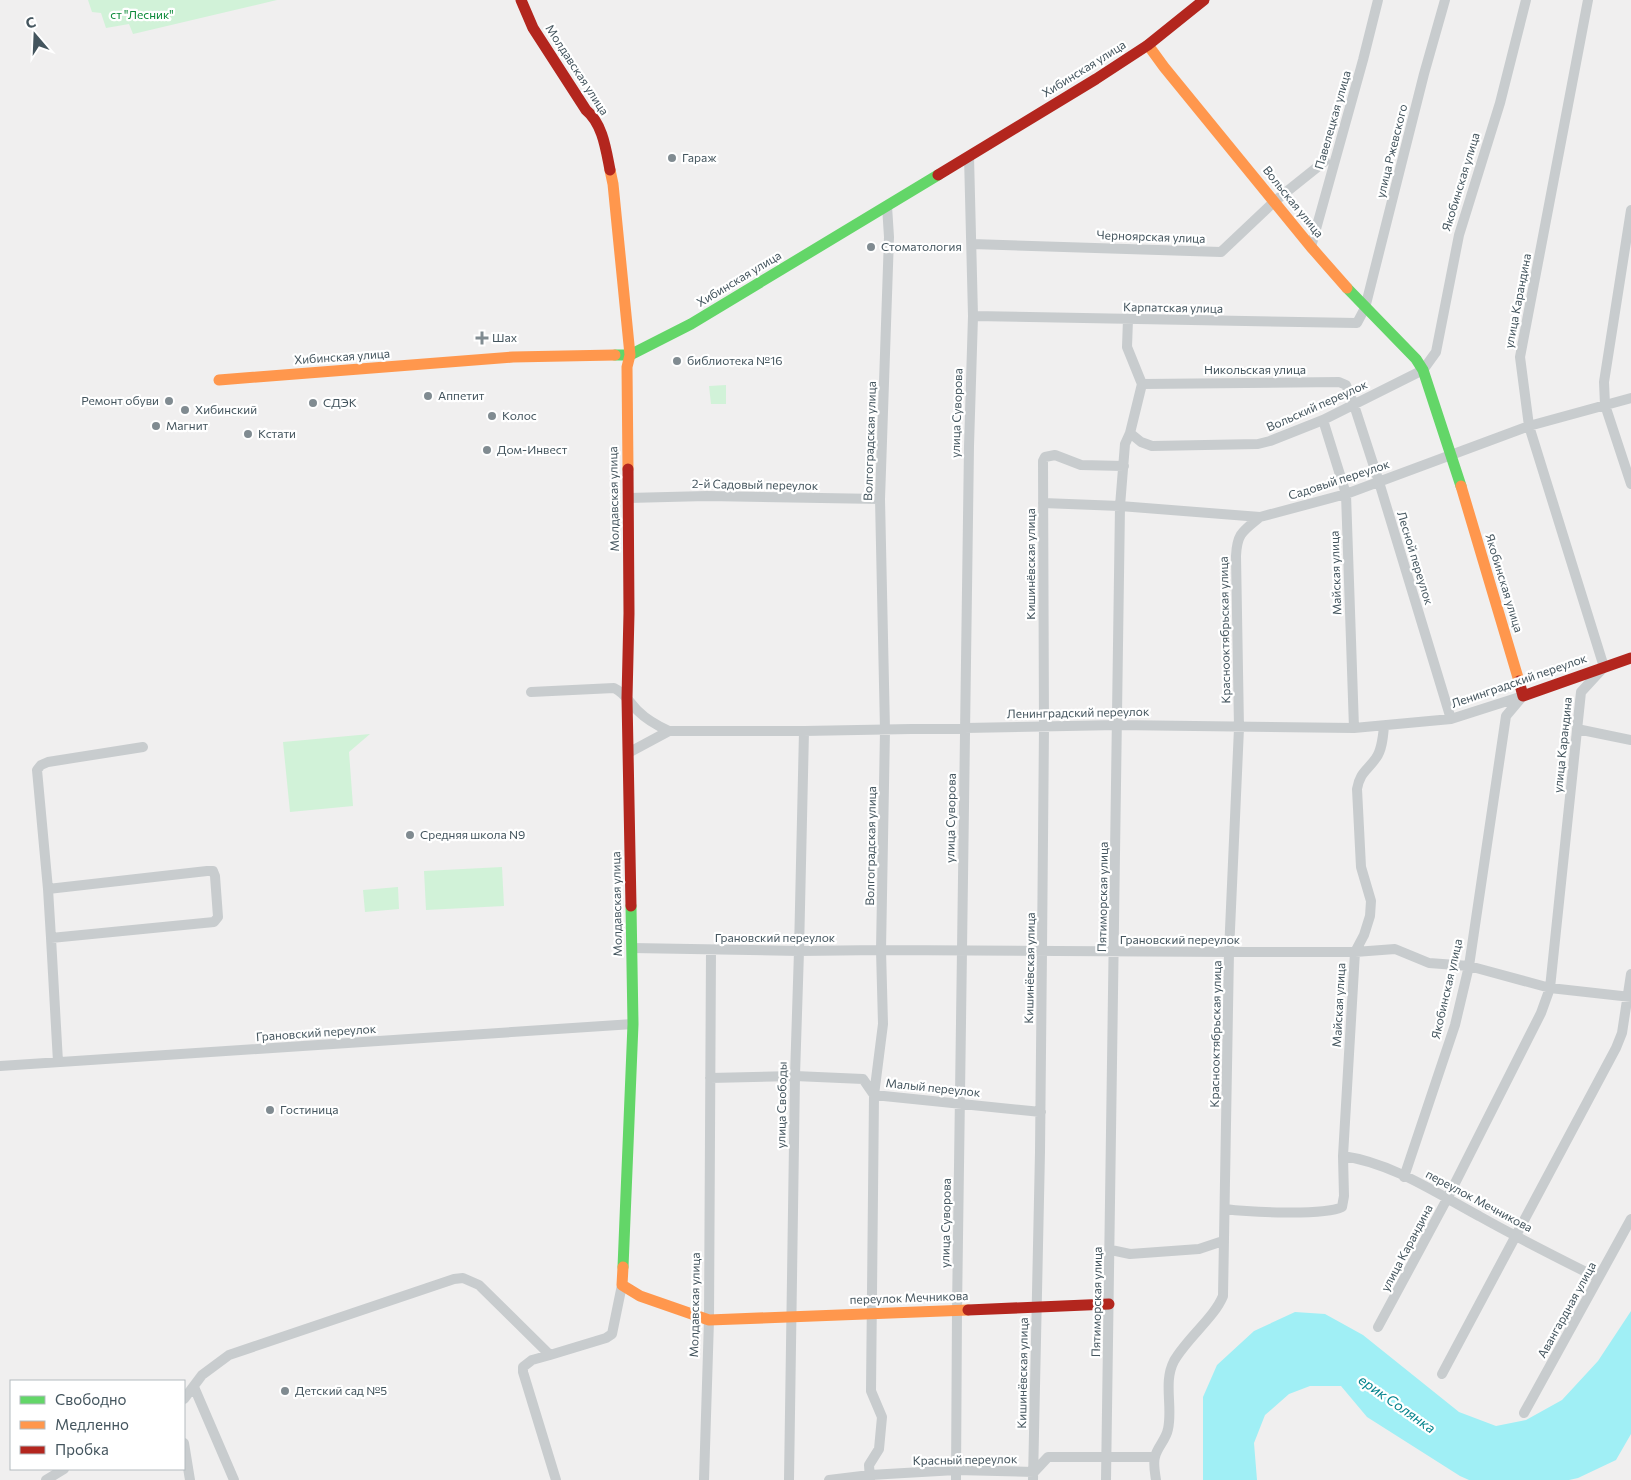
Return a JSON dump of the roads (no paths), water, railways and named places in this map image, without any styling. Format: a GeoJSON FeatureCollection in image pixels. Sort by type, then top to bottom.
{"type":"FeatureCollection","features":[{"type":"Feature","properties":{"kind":"street","name":"Молдавская улица"},"geometry":{"type":"LineString","coordinates":[[521,0],[533,28],[586,110],[592,115],[603,138],[613,184],[630,355],[626,367],[629,613],[628,753],[633,1024],[622,1285]]}},
{"type":"Feature","properties":{"kind":"street","name":"Хибинская улица"},"geometry":{"type":"LineString","coordinates":[[219,380],[513,357],[630,355],[691,324],[1096,79],[1148,45],[1204,0]]}},
{"type":"Feature","properties":{"kind":"street","name":"Павелецкая улица"},"geometry":{"type":"LineString","coordinates":[[1311,247],[1378,0]]}},
{"type":"Feature","properties":{"kind":"street","name":"улица Ржевского"},"geometry":{"type":"LineString","coordinates":[[1365,308],[1424,74],[1445,0]]}},
{"type":"Feature","properties":{"kind":"street","name":"Якобинская улица"},"geometry":{"type":"LineString","coordinates":[[1404,1177],[1455,1024],[1469,966],[1506,716],[1523,696],[1452,456],[1423,370],[1436,352],[1458,235],[1500,103],[1526,0]]}},
{"type":"Feature","properties":{"kind":"street","name":"улица Карандина"},"geometry":{"type":"LineString","coordinates":[[1378,1327],[1447,1199],[1541,1013],[1550,988],[1581,692],[1604,667],[1529,426],[1520,358],[1588,0]]}},
{"type":"Feature","properties":{"kind":"street","name":"Вольская улица"},"geometry":{"type":"LineString","coordinates":[[1148,45],[1311,247],[1365,308],[1416,359],[1423,370]]}},
{"type":"Feature","properties":{"kind":"street","name":"улица Суворова"},"geometry":{"type":"LineString","coordinates":[[956,1475],[956,1310],[969,446],[973,316],[969,156]]}},
{"type":"Feature","properties":{"kind":"street","name":"Черноярская улица"},"geometry":{"type":"LineString","coordinates":[[972,244],[1221,252],[1275,201],[1325,161]]}},
{"type":"Feature","properties":{"kind":"street","name":"Волгоградская улица"},"geometry":{"type":"LineString","coordinates":[[870,1478],[869,1465],[879,1449],[882,1417],[871,1391],[874,1095],[883,1024],[881,950],[885,730],[880,499],[889,237],[887,206]]}},
{"type":"Feature","properties":{"kind":"street"},"geometry":{"type":"LineString","coordinates":[[1631,210],[1604,382],[1604,405],[1631,484]]}},
{"type":"Feature","properties":{"kind":"street","name":"Карпатская улица"},"geometry":{"type":"LineString","coordinates":[[973,316],[1357,323],[1365,308]]}},
{"type":"Feature","properties":{"kind":"street"},"geometry":{"type":"LineString","coordinates":[[1128,319],[1127,348],[1142,384]]}},
{"type":"Feature","properties":{"kind":"street","name":"Вольский переулок"},"geometry":{"type":"LineString","coordinates":[[1130,433],[1141,442],[1152,446],[1249,445],[1270,441],[1323,420],[1423,370]]}},
{"type":"Feature","properties":{"kind":"street","name":"Никольская улица"},"geometry":{"type":"LineString","coordinates":[[1142,384],[1342,382],[1346,385],[1354,405]]}},
{"type":"Feature","properties":{"kind":"street","name":"Пятиморская улица"},"geometry":{"type":"LineString","coordinates":[[1106,1480],[1111,1250],[1120,506],[1125,444],[1130,433],[1142,384]]}},
{"type":"Feature","properties":{"kind":"street","name":"Садовый переулок"},"geometry":{"type":"LineString","coordinates":[[1043,503],[1120,506],[1260,517],[1346,494],[1529,426],[1631,398]]}},
{"type":"Feature","properties":{"kind":"street","name":"Лесной переулок"},"geometry":{"type":"LineString","coordinates":[[1354,405],[1451,719]]}},
{"type":"Feature","properties":{"kind":"street","name":"Майская улица"},"geometry":{"type":"LineString","coordinates":[[1323,420],[1346,494],[1354,728]]}},
{"type":"Feature","properties":{"kind":"street","name":"Кишинёвская улица"},"geometry":{"type":"LineString","coordinates":[[1034,1476],[1041,1112],[1044,727],[1043,461],[1045,458],[1055,455],[1081,464],[1124,466]]}},
{"type":"Feature","properties":{"kind":"street","name":"2-й Садовый переулок"},"geometry":{"type":"LineString","coordinates":[[628,498],[706,496],[880,499]]}},
{"type":"Feature","properties":{"kind":"street","name":"Краснооктябрьская улица"},"geometry":{"type":"LineString","coordinates":[[1155,1457],[1166,1437],[1169,1427],[1168,1389],[1173,1363],[1188,1341],[1220,1303],[1223,1296],[1229,952],[1238,728],[1237,545],[1241,535],[1260,517]]}},
{"type":"Feature","properties":{"kind":"street","name":"Ленинградский переулок"},"geometry":{"type":"LineString","coordinates":[[531,692],[614,688],[628,698],[638,712],[651,722],[669,731],[885,730],[1117,725],[1354,728],[1451,719],[1631,658]]}},
{"type":"Feature","properties":{"kind":"street","name":"Майская улица"},"geometry":{"type":"LineString","coordinates":[[1225,1209],[1326,1212],[1342,1207],[1344,1196],[1343,1156],[1355,952],[1370,916],[1371,901],[1361,867],[1357,790],[1362,773],[1376,759],[1380,752],[1384,726]]}},
{"type":"Feature","properties":{"kind":"street"},"geometry":{"type":"LineString","coordinates":[[1577,729],[1631,740]]}},
{"type":"Feature","properties":{"kind":"street"},"geometry":{"type":"LineString","coordinates":[[628,753],[669,731]]}},
{"type":"Feature","properties":{"kind":"street","name":"улица Свободы"},"geometry":{"type":"LineString","coordinates":[[788,1480],[795,1076],[800,951],[804,731]]}},
{"type":"Feature","properties":{"kind":"street"},"geometry":{"type":"LineString","coordinates":[[58,1062],[48,889],[37,770],[48,762],[143,748]]}},
{"type":"Feature","properties":{"kind":"street"},"geometry":{"type":"LineString","coordinates":[[48,889],[210,871],[215,876],[218,914],[217,920],[211,922],[51,938]]}},
{"type":"Feature","properties":{"kind":"street","name":"Грановский переулок"},"geometry":{"type":"LineString","coordinates":[[632,948],[800,951],[1115,952],[1355,952],[1395,949],[1429,963],[1469,966],[1550,988],[1630,997]]}},
{"type":"Feature","properties":{"kind":"street","name":"Молдавская улица"},"geometry":{"type":"LineString","coordinates":[[704,1480],[709,1320],[711,950]]}},
{"type":"Feature","properties":{"kind":"street"},"geometry":{"type":"LineString","coordinates":[[1442,1374],[1616,1048],[1622,1033],[1630,997],[1631,974]]}},
{"type":"Feature","properties":{"kind":"street","name":"Грановский переулок"},"geometry":{"type":"LineString","coordinates":[[0,1066],[633,1024]]}},
{"type":"Feature","properties":{"kind":"street","name":"Малый переулок"},"geometry":{"type":"LineString","coordinates":[[710,1078],[795,1076],[863,1080],[874,1095],[1041,1112]]}},
{"type":"Feature","properties":{"kind":"street","name":"переулок Мечникова"},"geometry":{"type":"LineString","coordinates":[[1343,1156],[1374,1162],[1598,1278]]}},
{"type":"Feature","properties":{"kind":"street","name":"Авангардная улица"},"geometry":{"type":"LineString","coordinates":[[1524,1413],[1631,1219]]}},
{"type":"Feature","properties":{"kind":"street"},"geometry":{"type":"LineString","coordinates":[[1111,1250],[1130,1254],[1199,1249],[1223,1241]]}},
{"type":"Feature","properties":{"kind":"street"},"geometry":{"type":"LineString","coordinates":[[185,1398],[202,1375],[229,1355],[454,1279],[463,1278],[479,1285],[550,1355]]}},
{"type":"Feature","properties":{"kind":"street"},"geometry":{"type":"LineString","coordinates":[[556,1480],[523,1372],[523,1366],[532,1360],[606,1338],[612,1334],[622,1285],[640,1296],[709,1320]]}},
{"type":"Feature","properties":{"kind":"street","name":"переулок Мечникова"},"geometry":{"type":"LineString","coordinates":[[709,1320],[1109,1304]]}},
{"type":"Feature","properties":{"kind":"street"},"geometry":{"type":"LineString","coordinates":[[194,1386],[234,1480]]}},
{"type":"Feature","properties":{"kind":"street"},"geometry":{"type":"LineString","coordinates":[[185,1449],[190,1480]]}},
{"type":"Feature","properties":{"kind":"street","name":"Красный переулок"},"geometry":{"type":"LineString","coordinates":[[829,1480],[956,1475],[1034,1476],[1048,1457],[1155,1457]]}},
{"type":"Feature","properties":{"kind":"street"},"geometry":{"type":"LineString","coordinates":[[1155,1457],[1156,1480]]}},
{"type":"Feature","properties":{"kind":"street"},"geometry":{"type":"LineString","coordinates":[[46,1480],[62,1470]]}},
{"type":"Feature","properties":{"kind":"water","name":"ерик Солянка"},"geometry":{"type":"Polygon","coordinates":[[[1631,1311],[1631,1434],[1616,1460],[1578,1478],[1569,1480],[1469,1480],[1367,1417],[1341,1386],[1310,1386],[1289,1394],[1265,1415],[1254,1443],[1257,1480],[1203,1480],[1203,1397],[1217,1365],[1254,1331],[1295,1312],[1325,1314],[1363,1335],[1459,1412],[1496,1426],[1526,1420],[1562,1400],[1598,1361],[1631,1311]]]}},
{"type":"Feature","properties":{"kind":"place","name":"Гараж"},"geometry":{"type":"Point","coordinates":[672,158]}},
{"type":"Feature","properties":{"kind":"place","name":"Стоматология"},"geometry":{"type":"Point","coordinates":[871,247]}},
{"type":"Feature","properties":{"kind":"place","name":"Шах"},"geometry":{"type":"Point","coordinates":[482,338]}},
{"type":"Feature","properties":{"kind":"place","name":"библиотека №16"},"geometry":{"type":"Point","coordinates":[677,361]}},
{"type":"Feature","properties":{"kind":"place","name":"Аппетит"},"geometry":{"type":"Point","coordinates":[428,396]}},
{"type":"Feature","properties":{"kind":"place","name":"Ремонт обуви"},"geometry":{"type":"Point","coordinates":[169,401]}},
{"type":"Feature","properties":{"kind":"place","name":"СДЭК"},"geometry":{"type":"Point","coordinates":[313,403]}},
{"type":"Feature","properties":{"kind":"place","name":"Хибинский"},"geometry":{"type":"Point","coordinates":[185,410]}},
{"type":"Feature","properties":{"kind":"place","name":"Колос"},"geometry":{"type":"Point","coordinates":[492,416]}},
{"type":"Feature","properties":{"kind":"place","name":"Магнит"},"geometry":{"type":"Point","coordinates":[156,426]}},
{"type":"Feature","properties":{"kind":"place","name":"Кстати"},"geometry":{"type":"Point","coordinates":[248,434]}},
{"type":"Feature","properties":{"kind":"place","name":"Дом-Инвест"},"geometry":{"type":"Point","coordinates":[487,450]}},
{"type":"Feature","properties":{"kind":"place","name":"Средняя школа N9"},"geometry":{"type":"Point","coordinates":[410,835]}},
{"type":"Feature","properties":{"kind":"place","name":"Гостиница"},"geometry":{"type":"Point","coordinates":[270,1110]}},
{"type":"Feature","properties":{"kind":"place","name":"Детский сад №5"},"geometry":{"type":"Point","coordinates":[285,1391]}},
{"type":"Feature","properties":{"kind":"park label","name":"ст \"Лесник\""},"geometry":{"type":"Point","coordinates":[142,15]}}]}
